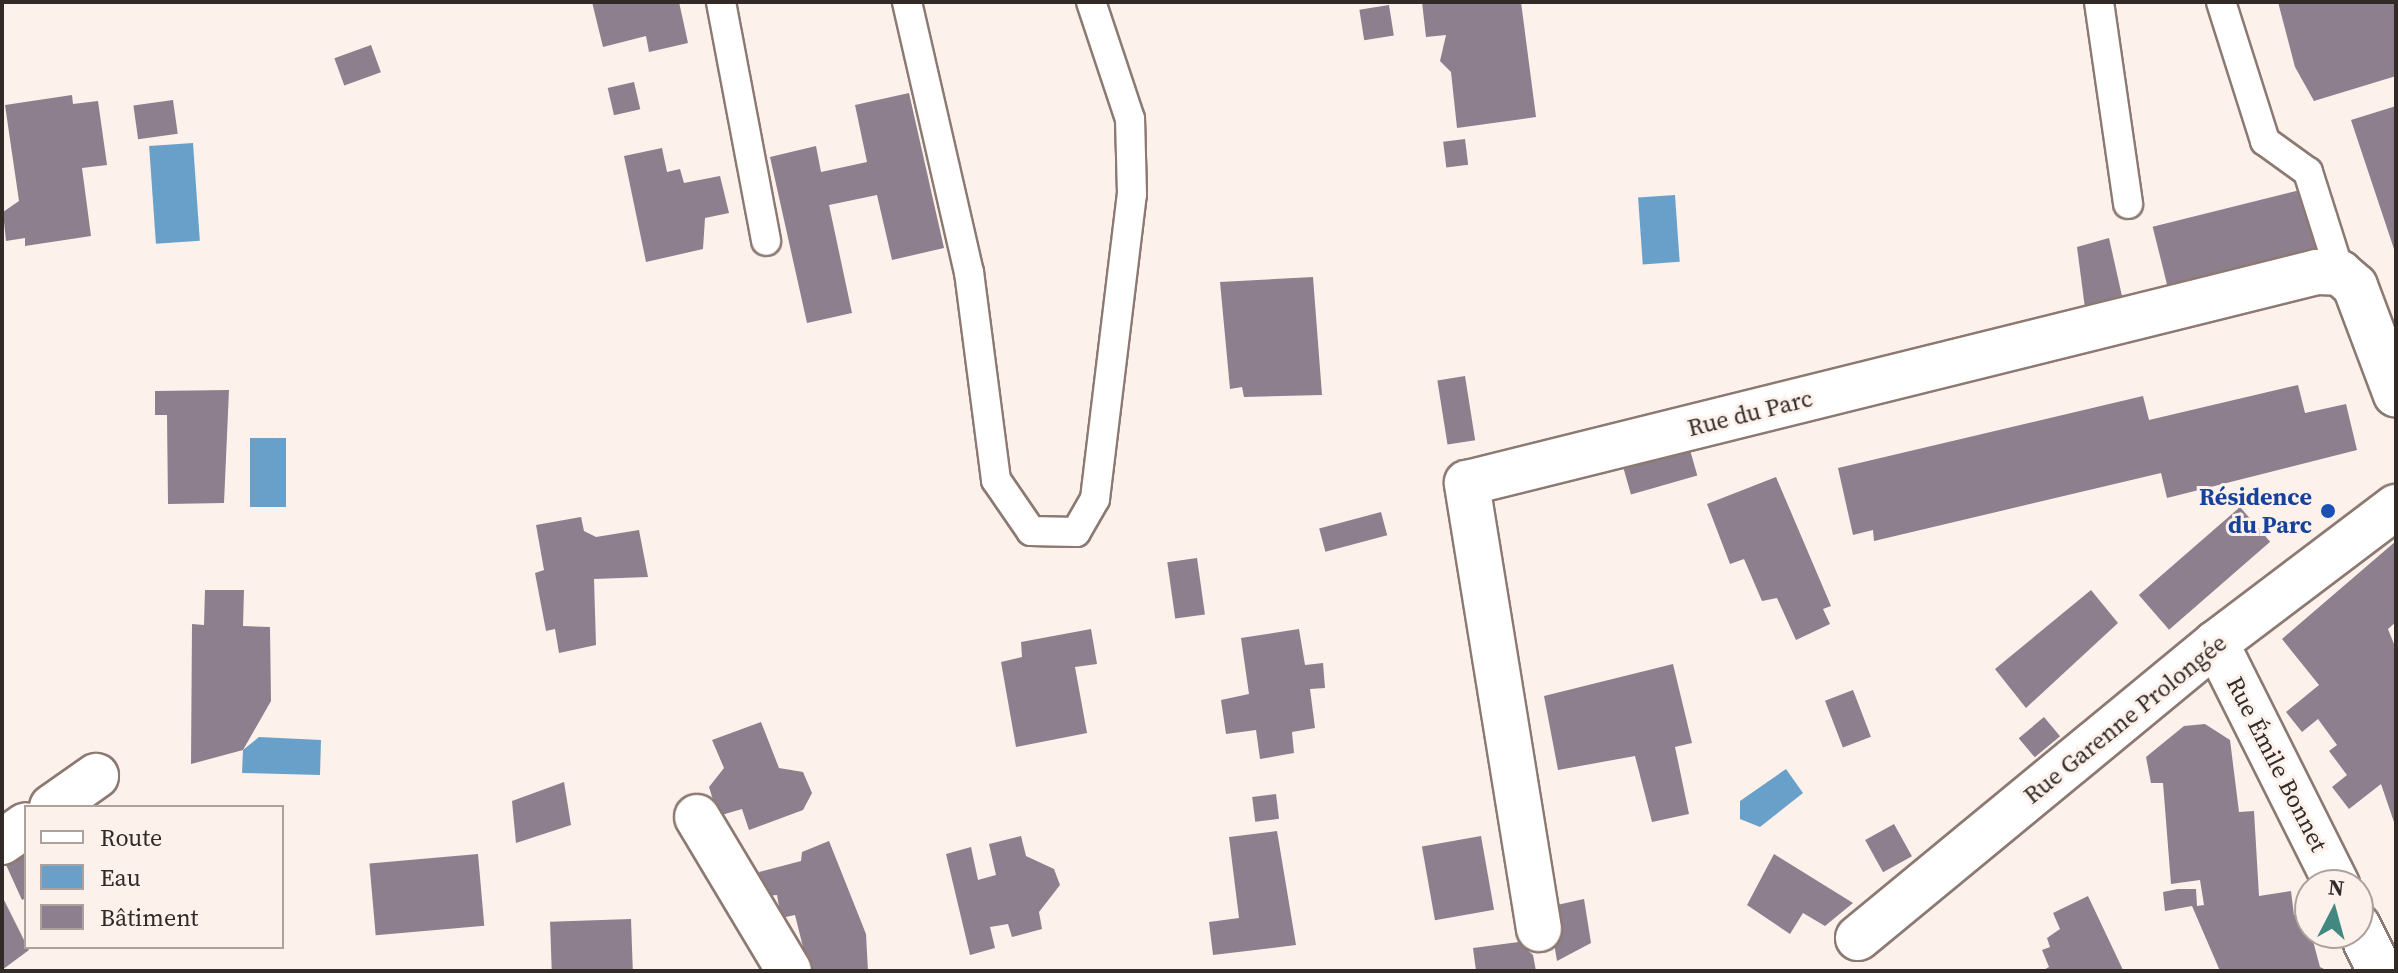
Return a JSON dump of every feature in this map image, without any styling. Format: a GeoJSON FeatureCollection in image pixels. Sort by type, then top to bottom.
{"type":"FeatureCollection","features":[{"type":"Feature","properties":{"kind":"street","name":"Rue du Parc"},"geometry":{"type":"LineString","coordinates":[[1539,929],[1467,483],[2317,272],[2340,273]]}},
{"type":"Feature","properties":{"kind":"street"},"geometry":{"type":"LineString","coordinates":[[2340,273],[2355,286],[2396,395]]}},
{"type":"Feature","properties":{"kind":"street","name":"Rue Garenne Prolongée"},"geometry":{"type":"LineString","coordinates":[[1858,938],[2216,643],[2396,507]]}},
{"type":"Feature","properties":{"kind":"street","name":"Rue Émile Bonnet"},"geometry":{"type":"LineString","coordinates":[[2216,643],[2329,869]]}},
{"type":"Feature","properties":{"kind":"street"},"geometry":{"type":"LineString","coordinates":[[55,805],[96,776]]}},
{"type":"Feature","properties":{"kind":"street"},"geometry":{"type":"LineString","coordinates":[[697,817],[789,971]]}},
{"type":"Feature","properties":{"kind":"street"},"geometry":{"type":"LineString","coordinates":[[2,842],[24,826]]}},
{"type":"Feature","properties":{"kind":"lane"},"geometry":{"type":"LineString","coordinates":[[721,2],[766,241]]}},
{"type":"Feature","properties":{"kind":"lane"},"geometry":{"type":"LineString","coordinates":[[907,2],[969,272],[996,480],[1031,531],[1076,532],[1095,499],[1132,194],[1130,119],[1091,2]]}},
{"type":"Feature","properties":{"kind":"lane"},"geometry":{"type":"LineString","coordinates":[[2099,2],[2128,204]]}},
{"type":"Feature","properties":{"kind":"lane"},"geometry":{"type":"LineString","coordinates":[[2221,2],[2265,141],[2308,172],[2340,273]]}},
{"type":"Feature","properties":{"kind":"water"},"geometry":{"type":"Polygon","coordinates":[[[193,143],[200,241],[156,244],[149,146],[193,143]]]}},
{"type":"Feature","properties":{"kind":"water"},"geometry":{"type":"Polygon","coordinates":[[[1675,195],[1680,262],[1643,264],[1638,198],[1675,195]]]}},
{"type":"Feature","properties":{"kind":"water"},"geometry":{"type":"Polygon","coordinates":[[[250,438],[286,438],[286,507],[250,507],[250,438]]]}},
{"type":"Feature","properties":{"kind":"water"},"geometry":{"type":"Polygon","coordinates":[[[259,737],[321,740],[320,775],[242,773],[243,750],[259,737]]]}},
{"type":"Feature","properties":{"kind":"water"},"geometry":{"type":"Polygon","coordinates":[[[1786,769],[1803,793],[1760,827],[1740,819],[1740,801],[1786,769]]]}},
{"type":"Feature","properties":{"kind":"building"},"geometry":{"type":"Polygon","coordinates":[[[592,2],[679,2],[688,43],[649,52],[646,36],[603,47],[592,2]]]}},
{"type":"Feature","properties":{"kind":"building"},"geometry":{"type":"Polygon","coordinates":[[[1422,2],[1521,2],[1536,117],[1457,128],[1451,72],[1440,61],[1446,35],[1426,37],[1422,2]]]}},
{"type":"Feature","properties":{"kind":"building"},"geometry":{"type":"Polygon","coordinates":[[[2278,2],[2396,2],[2396,76],[2314,101],[2295,67],[2278,2]]]}},
{"type":"Feature","properties":{"kind":"building"},"geometry":{"type":"Polygon","coordinates":[[[1389,5],[1394,36],[1364,40],[1359,10],[1389,5]]]}},
{"type":"Feature","properties":{"kind":"building"},"geometry":{"type":"Polygon","coordinates":[[[371,45],[381,72],[344,86],[334,58],[371,45]]]}},
{"type":"Feature","properties":{"kind":"building"},"geometry":{"type":"Polygon","coordinates":[[[634,82],[640,109],[614,115],[608,88],[634,82]]]}},
{"type":"Feature","properties":{"kind":"building"},"geometry":{"type":"Polygon","coordinates":[[[909,93],[944,248],[892,260],[877,195],[829,205],[852,313],[807,323],[770,157],[816,146],[821,172],[867,162],[855,105],[909,93]]]}},
{"type":"Feature","properties":{"kind":"building"},"geometry":{"type":"Polygon","coordinates":[[[72,95],[73,104],[98,101],[107,165],[82,168],[91,236],[25,246],[25,238],[6,241],[3,212],[19,201],[5,105],[72,95]]]}},
{"type":"Feature","properties":{"kind":"building"},"geometry":{"type":"Polygon","coordinates":[[[173,100],[178,134],[138,139],[133,106],[173,100]]]}},
{"type":"Feature","properties":{"kind":"building"},"geometry":{"type":"Polygon","coordinates":[[[2396,106],[2396,252],[2395,252],[2351,120],[2396,106]]]}},
{"type":"Feature","properties":{"kind":"building"},"geometry":{"type":"Polygon","coordinates":[[[1465,139],[1468,165],[1446,167],[1443,142],[1465,139]]]}},
{"type":"Feature","properties":{"kind":"building"},"geometry":{"type":"Polygon","coordinates":[[[662,148],[667,172],[680,169],[684,183],[720,176],[729,213],[705,218],[703,249],[646,262],[624,156],[662,148]]]}},
{"type":"Feature","properties":{"kind":"building"},"geometry":{"type":"Polygon","coordinates":[[[2304,189],[2321,256],[2169,294],[2153,227],[2304,189]]]}},
{"type":"Feature","properties":{"kind":"building"},"geometry":{"type":"Polygon","coordinates":[[[2109,238],[2124,305],[2086,316],[2077,247],[2109,238]]]}},
{"type":"Feature","properties":{"kind":"building"},"geometry":{"type":"Polygon","coordinates":[[[1313,277],[1322,395],[1244,397],[1242,387],[1230,389],[1220,282],[1313,277]]]}},
{"type":"Feature","properties":{"kind":"building"},"geometry":{"type":"Polygon","coordinates":[[[1465,376],[1475,440],[1448,445],[1437,380],[1465,376]]]}},
{"type":"Feature","properties":{"kind":"building"},"geometry":{"type":"Polygon","coordinates":[[[2298,385],[2305,413],[2346,404],[2357,450],[2167,498],[2161,473],[1874,541],[1873,530],[1853,535],[1838,468],[2143,396],[2149,420],[2298,385]]]}},
{"type":"Feature","properties":{"kind":"building"},"geometry":{"type":"Polygon","coordinates":[[[229,390],[224,503],[168,504],[167,415],[155,415],[155,391],[229,390]]]}},
{"type":"Feature","properties":{"kind":"building"},"geometry":{"type":"Polygon","coordinates":[[[1686,436],[1697,475],[1631,494],[1620,455],[1686,436]]]}},
{"type":"Feature","properties":{"kind":"building"},"geometry":{"type":"Polygon","coordinates":[[[1776,477],[1831,606],[1823,609],[1830,624],[1796,640],[1777,598],[1762,601],[1744,559],[1730,564],[1707,504],[1776,477]]]}},
{"type":"Feature","properties":{"kind":"building"},"geometry":{"type":"Polygon","coordinates":[[[2240,507],[2270,542],[2169,630],[2139,595],[2240,507]]]}},
{"type":"Feature","properties":{"kind":"building"},"geometry":{"type":"Polygon","coordinates":[[[1381,512],[1387,535],[1325,552],[1319,529],[1381,512]]]}},
{"type":"Feature","properties":{"kind":"building"},"geometry":{"type":"Polygon","coordinates":[[[581,517],[584,531],[596,537],[639,530],[648,577],[594,579],[596,645],[559,653],[555,629],[546,631],[535,573],[544,570],[536,525],[581,517]]]}},
{"type":"Feature","properties":{"kind":"building"},"geometry":{"type":"Polygon","coordinates":[[[2396,541],[2396,622],[2388,629],[2396,649],[2396,828],[2381,784],[2349,809],[2332,787],[2347,775],[2329,751],[2337,745],[2318,719],[2302,732],[2286,712],[2319,685],[2282,639],[2396,541]]]}},
{"type":"Feature","properties":{"kind":"building"},"geometry":{"type":"Polygon","coordinates":[[[1197,558],[1205,614],[1175,619],[1167,562],[1197,558]]]}},
{"type":"Feature","properties":{"kind":"building"},"geometry":{"type":"Polygon","coordinates":[[[205,590],[244,590],[243,626],[270,627],[271,701],[243,750],[191,764],[192,624],[204,625],[205,590]]]}},
{"type":"Feature","properties":{"kind":"building"},"geometry":{"type":"Polygon","coordinates":[[[2091,590],[2118,623],[2026,708],[1995,669],[2091,590]]]}},
{"type":"Feature","properties":{"kind":"building"},"geometry":{"type":"Polygon","coordinates":[[[1091,629],[1097,664],[1075,667],[1087,733],[1016,747],[1001,662],[1022,657],[1021,642],[1091,629]]]}},
{"type":"Feature","properties":{"kind":"building"},"geometry":{"type":"Polygon","coordinates":[[[1299,629],[1305,665],[1323,663],[1325,688],[1310,689],[1315,728],[1292,732],[1294,753],[1260,759],[1256,730],[1226,734],[1221,700],[1249,694],[1241,638],[1299,629]]]}},
{"type":"Feature","properties":{"kind":"building"},"geometry":{"type":"Polygon","coordinates":[[[1673,664],[1692,743],[1675,747],[1689,814],[1652,822],[1635,756],[1558,770],[1544,696],[1673,664]]]}},
{"type":"Feature","properties":{"kind":"building"},"geometry":{"type":"Polygon","coordinates":[[[1853,690],[1871,737],[1843,747],[1825,701],[1853,690]]]}},
{"type":"Feature","properties":{"kind":"building"},"geometry":{"type":"Polygon","coordinates":[[[2044,717],[2060,736],[2035,757],[2019,738],[2044,717]]]}},
{"type":"Feature","properties":{"kind":"building"},"geometry":{"type":"Polygon","coordinates":[[[761,722],[779,768],[803,772],[812,793],[803,810],[749,830],[742,809],[718,816],[709,787],[724,768],[712,740],[761,722]]]}},
{"type":"Feature","properties":{"kind":"building"},"geometry":{"type":"Polygon","coordinates":[[[2205,724],[2230,740],[2239,812],[2254,811],[2259,896],[2291,891],[2294,949],[2315,949],[2320,967],[2328,971],[2220,971],[2192,906],[2165,911],[2163,892],[2178,889],[2196,889],[2197,906],[2204,905],[2200,880],[2171,884],[2163,783],[2151,783],[2146,757],[2184,726],[2205,724]]]}},
{"type":"Feature","properties":{"kind":"building"},"geometry":{"type":"Polygon","coordinates":[[[564,782],[571,825],[516,843],[512,801],[564,782]]]}},
{"type":"Feature","properties":{"kind":"building"},"geometry":{"type":"Polygon","coordinates":[[[1276,794],[1279,819],[1255,822],[1252,797],[1276,794]]]}},
{"type":"Feature","properties":{"kind":"building"},"geometry":{"type":"Polygon","coordinates":[[[1894,824],[1912,856],[1883,872],[1865,840],[1894,824]]]}},
{"type":"Feature","properties":{"kind":"building"},"geometry":{"type":"Polygon","coordinates":[[[1277,831],[1296,945],[1213,955],[1209,922],[1239,918],[1229,837],[1277,831]]]}},
{"type":"Feature","properties":{"kind":"building"},"geometry":{"type":"Polygon","coordinates":[[[1021,836],[1026,856],[1054,869],[1060,885],[1039,912],[1042,929],[1012,937],[1008,924],[990,927],[995,948],[970,955],[946,854],[971,847],[978,880],[996,875],[989,844],[1021,836]]]}},
{"type":"Feature","properties":{"kind":"building"},"geometry":{"type":"Polygon","coordinates":[[[1481,836],[1494,910],[1435,920],[1422,846],[1481,836]]]}},
{"type":"Feature","properties":{"kind":"building"},"geometry":{"type":"Polygon","coordinates":[[[829,841],[866,934],[868,971],[809,971],[795,915],[781,918],[777,895],[766,896],[759,872],[801,861],[802,852],[829,841]]]}},
{"type":"Feature","properties":{"kind":"building"},"geometry":{"type":"Polygon","coordinates":[[[24,848],[22,900],[2,856],[24,848]]]}},
{"type":"Feature","properties":{"kind":"building"},"geometry":{"type":"Polygon","coordinates":[[[478,854],[484,926],[376,935],[369,863],[478,854]]]}},
{"type":"Feature","properties":{"kind":"building"},"geometry":{"type":"Polygon","coordinates":[[[1774,854],[1853,903],[1825,926],[1803,913],[1790,934],[1747,905],[1774,854]]]}},
{"type":"Feature","properties":{"kind":"building"},"geometry":{"type":"Polygon","coordinates":[[[2,896],[24,940],[24,949],[29,950],[2,970],[2,896]]]}},
{"type":"Feature","properties":{"kind":"building"},"geometry":{"type":"Polygon","coordinates":[[[2088,896],[2123,970],[2042,971],[2049,967],[2042,950],[2050,947],[2047,938],[2060,929],[2053,913],[2088,896]]]}},
{"type":"Feature","properties":{"kind":"building"},"geometry":{"type":"Polygon","coordinates":[[[1584,899],[1591,943],[1557,961],[1548,907],[1584,899]]]}},
{"type":"Feature","properties":{"kind":"building"},"geometry":{"type":"Polygon","coordinates":[[[631,919],[633,971],[552,971],[550,922],[631,919]]]}},
{"type":"Feature","properties":{"kind":"building"},"geometry":{"type":"Polygon","coordinates":[[[1519,942],[1533,955],[1536,971],[1476,971],[1473,948],[1519,942]]]}},
{"type":"Feature","properties":{"kind":"place","name":"Résidence du Parc"},"geometry":{"type":"Point","coordinates":[2328,511]}}]}
